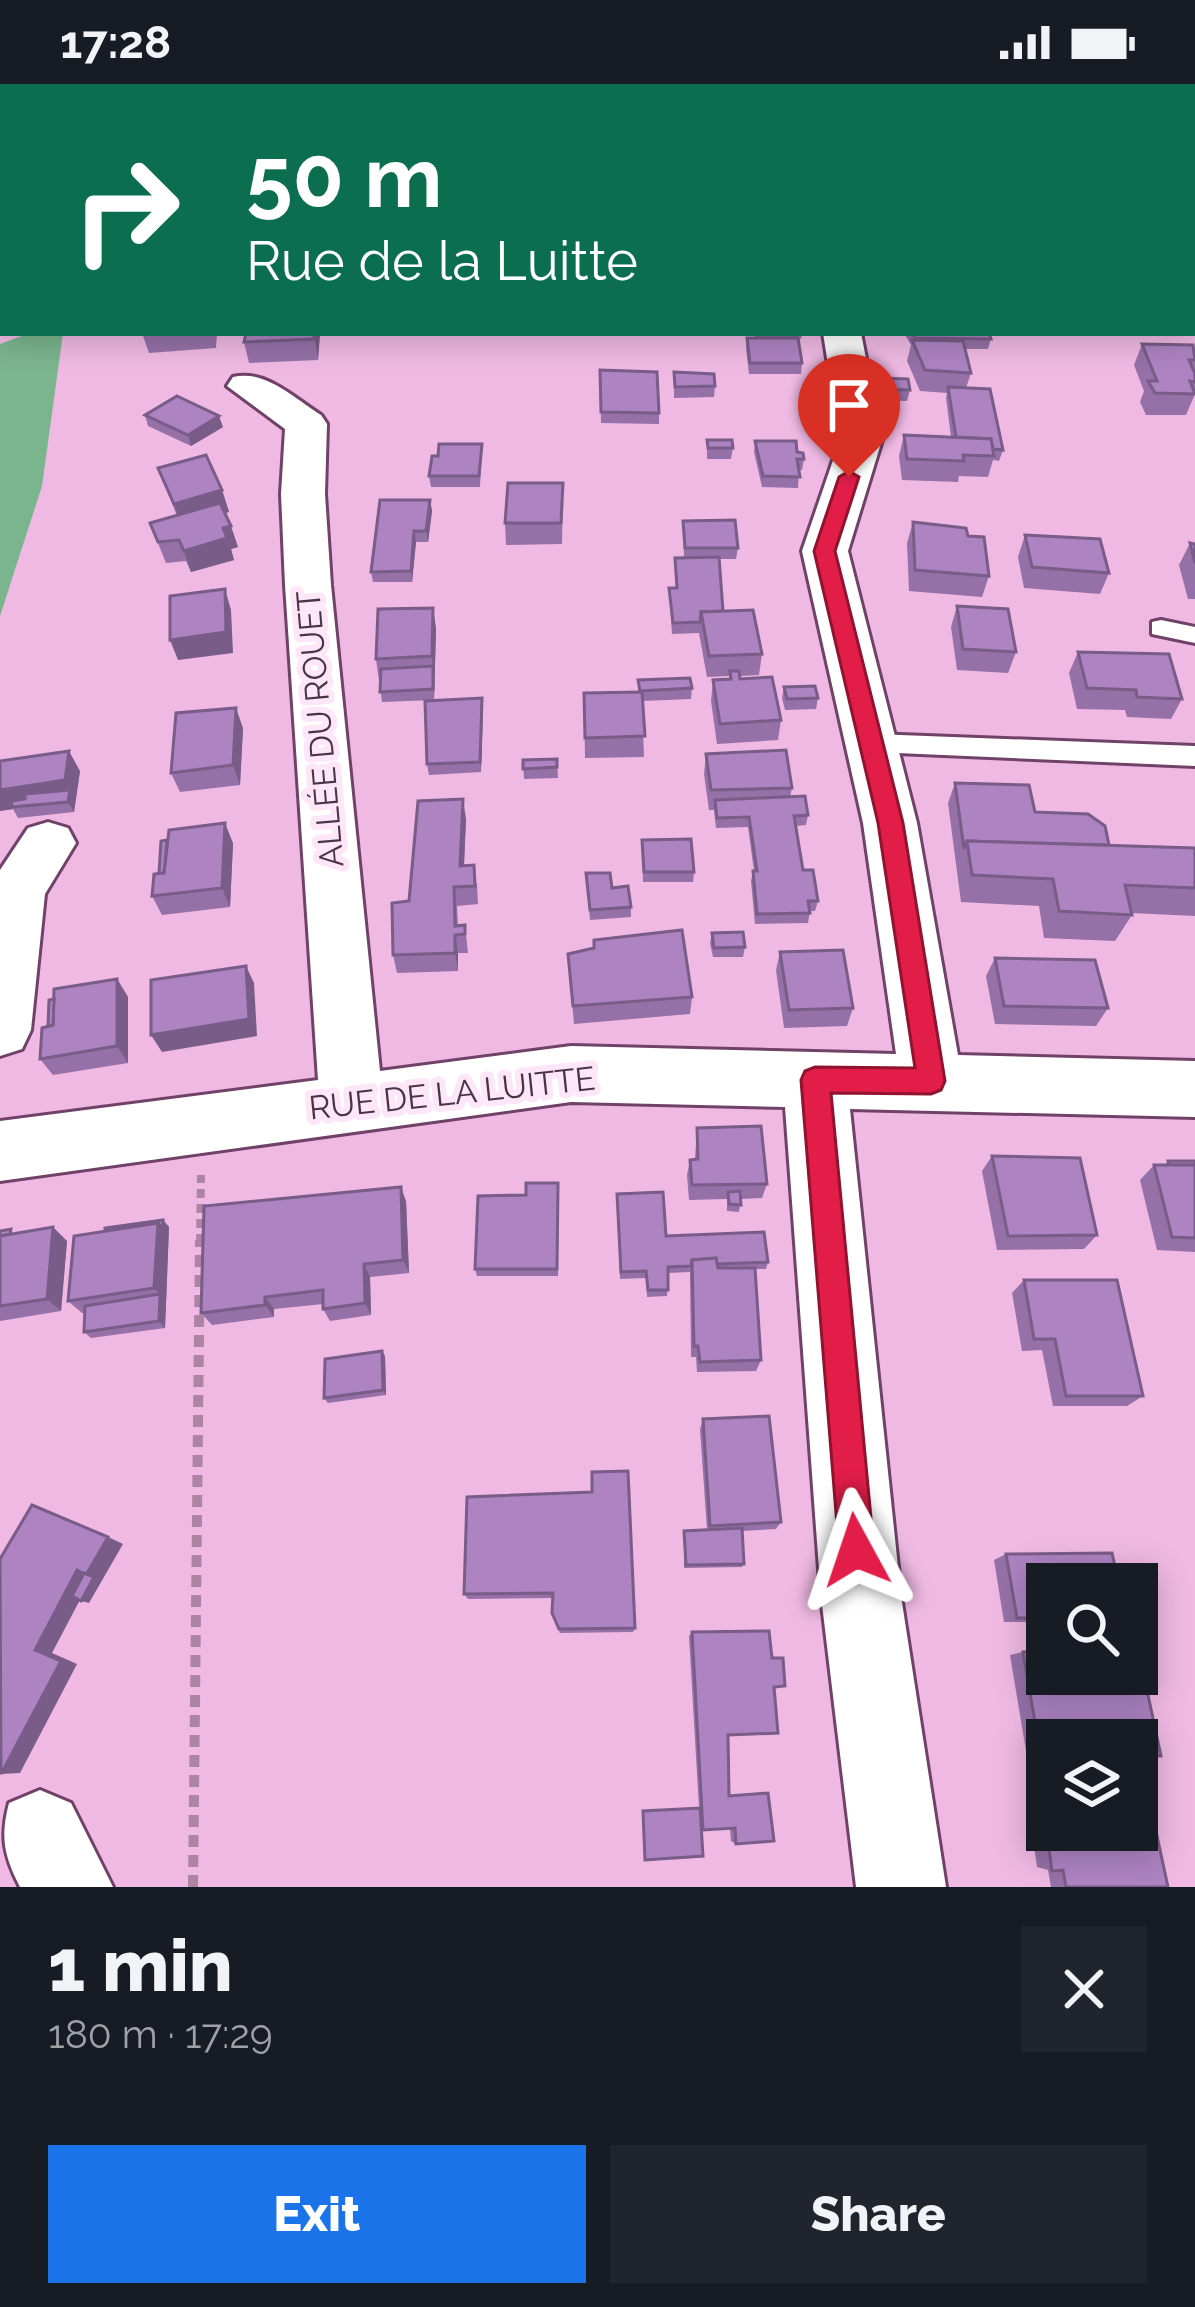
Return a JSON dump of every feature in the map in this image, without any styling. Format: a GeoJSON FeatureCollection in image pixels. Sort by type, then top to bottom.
{"type":"FeatureCollection","features":[{"type":"Feature","properties":{"kind":"street"},"geometry":{"type":"LineString","coordinates":[[843,336],[861,440],[825,551],[874,743],[931,1081]]}},
{"type":"Feature","properties":{"kind":"street","name":"ALLÉE DU ROUET"},"geometry":{"type":"LineString","coordinates":[[247,386],[306,424],[303,494],[308,584],[351,1103]]}},
{"type":"Feature","properties":{"kind":"street"},"geometry":{"type":"LineString","coordinates":[[0,1030],[16,891],[48,843]]}},
{"type":"Feature","properties":{"kind":"street","name":"RUE DE LA LUITTE"},"geometry":{"type":"LineString","coordinates":[[0,1151],[572,1074],[1195,1089]]}},
{"type":"Feature","properties":{"kind":"street"},"geometry":{"type":"LineString","coordinates":[[815,1080],[861,1596],[901,1887]]}},
{"type":"Feature","properties":{"kind":"lane"},"geometry":{"type":"LineString","coordinates":[[1161,628],[1195,635]]}},
{"type":"Feature","properties":{"kind":"lane"},"geometry":{"type":"LineString","coordinates":[[874,743],[1195,756]]}},
{"type":"Feature","properties":{"kind":"path"},"geometry":{"type":"LineString","coordinates":[[193,1887],[202,1123]]}},
{"type":"Feature","properties":{"kind":"green space"},"geometry":{"type":"Polygon","coordinates":[[[22,336],[63,336],[42,486],[0,616],[0,344],[22,336]]]}},
{"type":"Feature","properties":{"kind":"building"},"geometry":{"type":"Polygon","coordinates":[[[245,336],[314,336],[314,339],[244,342],[245,336]]]}},
{"type":"Feature","properties":{"kind":"building"},"geometry":{"type":"Polygon","coordinates":[[[990,336],[991,339],[915,338],[990,336]]]}},
{"type":"Feature","properties":{"kind":"building"},"geometry":{"type":"Polygon","coordinates":[[[747,338],[798,338],[802,363],[750,363],[747,338]]]}},
{"type":"Feature","properties":{"kind":"building"},"geometry":{"type":"Polygon","coordinates":[[[912,340],[963,341],[971,373],[925,370],[912,340]]]}},
{"type":"Feature","properties":{"kind":"building"},"geometry":{"type":"Polygon","coordinates":[[[1142,344],[1193,345],[1195,360],[1189,360],[1195,394],[1155,393],[1148,381],[1157,381],[1142,344]]]}},
{"type":"Feature","properties":{"kind":"building"},"geometry":{"type":"Polygon","coordinates":[[[600,370],[657,372],[659,413],[601,412],[600,370]]]}},
{"type":"Feature","properties":{"kind":"building"},"geometry":{"type":"Polygon","coordinates":[[[674,372],[714,374],[715,386],[675,387],[674,372]]]}},
{"type":"Feature","properties":{"kind":"building"},"geometry":{"type":"Polygon","coordinates":[[[876,378],[908,379],[910,390],[878,389],[876,378]]]}},
{"type":"Feature","properties":{"kind":"building"},"geometry":{"type":"Polygon","coordinates":[[[948,387],[990,389],[1003,450],[993,449],[991,439],[956,437],[948,387]]]}},
{"type":"Feature","properties":{"kind":"building"},"geometry":{"type":"Polygon","coordinates":[[[177,396],[219,416],[188,435],[145,415],[177,396]]]}},
{"type":"Feature","properties":{"kind":"building"},"geometry":{"type":"Polygon","coordinates":[[[904,435],[991,439],[994,456],[963,455],[964,461],[907,459],[904,435]]]}},
{"type":"Feature","properties":{"kind":"building"},"geometry":{"type":"Polygon","coordinates":[[[707,440],[732,440],[733,448],[708,448],[707,440]]]}},
{"type":"Feature","properties":{"kind":"building"},"geometry":{"type":"Polygon","coordinates":[[[755,441],[796,441],[804,459],[797,459],[800,477],[763,476],[755,441]]]}},
{"type":"Feature","properties":{"kind":"building"},"geometry":{"type":"Polygon","coordinates":[[[439,444],[482,444],[479,476],[429,476],[439,444]]]}},
{"type":"Feature","properties":{"kind":"building"},"geometry":{"type":"Polygon","coordinates":[[[206,455],[222,490],[174,504],[158,468],[206,455]]]}},
{"type":"Feature","properties":{"kind":"building"},"geometry":{"type":"Polygon","coordinates":[[[508,483],[563,483],[561,523],[505,523],[508,483]]]}},
{"type":"Feature","properties":{"kind":"building"},"geometry":{"type":"Polygon","coordinates":[[[380,500],[430,500],[426,531],[414,531],[411,571],[371,572],[380,500]]]}},
{"type":"Feature","properties":{"kind":"building"},"geometry":{"type":"Polygon","coordinates":[[[220,503],[231,526],[223,528],[227,538],[184,551],[179,540],[158,542],[150,523],[220,503]]]}},
{"type":"Feature","properties":{"kind":"building"},"geometry":{"type":"Polygon","coordinates":[[[735,520],[738,548],[685,548],[683,521],[735,520]]]}},
{"type":"Feature","properties":{"kind":"building"},"geometry":{"type":"Polygon","coordinates":[[[913,522],[966,528],[968,536],[984,537],[989,576],[915,570],[913,522]]]}},
{"type":"Feature","properties":{"kind":"building"},"geometry":{"type":"Polygon","coordinates":[[[1025,535],[1100,539],[1109,573],[1032,567],[1025,535]]]}},
{"type":"Feature","properties":{"kind":"building"},"geometry":{"type":"Polygon","coordinates":[[[719,557],[723,611],[701,612],[700,622],[673,623],[669,588],[677,588],[675,558],[719,557]]]}},
{"type":"Feature","properties":{"kind":"building"},"geometry":{"type":"Polygon","coordinates":[[[225,589],[226,632],[170,640],[170,596],[225,589]]]}},
{"type":"Feature","properties":{"kind":"building"},"geometry":{"type":"Polygon","coordinates":[[[957,606],[1008,609],[1016,652],[963,649],[957,606]]]}},
{"type":"Feature","properties":{"kind":"building"},"geometry":{"type":"Polygon","coordinates":[[[433,608],[432,656],[376,659],[378,609],[433,608]]]}},
{"type":"Feature","properties":{"kind":"building"},"geometry":{"type":"Polygon","coordinates":[[[753,610],[762,654],[709,656],[701,612],[753,610]]]}},
{"type":"Feature","properties":{"kind":"building"},"geometry":{"type":"Polygon","coordinates":[[[1078,652],[1169,654],[1182,699],[1137,697],[1136,690],[1087,688],[1078,652]]]}},
{"type":"Feature","properties":{"kind":"building"},"geometry":{"type":"Polygon","coordinates":[[[433,666],[433,689],[380,692],[381,669],[433,666]]]}},
{"type":"Feature","properties":{"kind":"building"},"geometry":{"type":"Polygon","coordinates":[[[730,671],[739,671],[740,679],[772,677],[781,720],[720,724],[713,680],[731,679],[730,671]]]}},
{"type":"Feature","properties":{"kind":"building"},"geometry":{"type":"Polygon","coordinates":[[[690,678],[692,688],[640,691],[638,680],[690,678]]]}},
{"type":"Feature","properties":{"kind":"building"},"geometry":{"type":"Polygon","coordinates":[[[815,686],[818,698],[787,699],[784,687],[815,686]]]}},
{"type":"Feature","properties":{"kind":"building"},"geometry":{"type":"Polygon","coordinates":[[[642,692],[645,736],[585,738],[584,693],[642,692]]]}},
{"type":"Feature","properties":{"kind":"building"},"geometry":{"type":"Polygon","coordinates":[[[482,698],[480,762],[427,764],[425,701],[482,698]]]}},
{"type":"Feature","properties":{"kind":"building"},"geometry":{"type":"Polygon","coordinates":[[[236,708],[233,765],[171,773],[176,713],[236,708]]]}},
{"type":"Feature","properties":{"kind":"building"},"geometry":{"type":"Polygon","coordinates":[[[786,750],[792,788],[711,790],[706,754],[786,750]]]}},
{"type":"Feature","properties":{"kind":"building"},"geometry":{"type":"Polygon","coordinates":[[[69,751],[65,780],[0,790],[0,761],[69,751]]]}},
{"type":"Feature","properties":{"kind":"building"},"geometry":{"type":"Polygon","coordinates":[[[557,759],[557,767],[523,769],[523,760],[557,759]]]}},
{"type":"Feature","properties":{"kind":"building"},"geometry":{"type":"Polygon","coordinates":[[[955,783],[1029,785],[1035,812],[1088,814],[1105,826],[1109,845],[967,841],[964,849],[955,783]]]}},
{"type":"Feature","properties":{"kind":"building"},"geometry":{"type":"Polygon","coordinates":[[[70,790],[68,802],[11,807],[12,801],[25,799],[25,794],[70,790]]]}},
{"type":"Feature","properties":{"kind":"building"},"geometry":{"type":"Polygon","coordinates":[[[805,796],[808,815],[794,816],[803,870],[813,870],[818,901],[808,901],[810,913],[757,914],[749,817],[717,818],[715,800],[805,796]]]}},
{"type":"Feature","properties":{"kind":"building"},"geometry":{"type":"Polygon","coordinates":[[[463,799],[460,866],[474,865],[475,886],[454,887],[455,926],[465,925],[465,934],[455,935],[455,953],[393,955],[392,903],[409,901],[418,801],[463,799]]]}},
{"type":"Feature","properties":{"kind":"building"},"geometry":{"type":"Polygon","coordinates":[[[225,823],[222,888],[152,896],[154,874],[164,873],[169,830],[225,823]]]}},
{"type":"Feature","properties":{"kind":"building"},"geometry":{"type":"Polygon","coordinates":[[[691,839],[694,872],[644,872],[642,840],[691,839]]]}},
{"type":"Feature","properties":{"kind":"building"},"geometry":{"type":"Polygon","coordinates":[[[167,840],[164,873],[159,873],[161,841],[167,840]]]}},
{"type":"Feature","properties":{"kind":"building"},"geometry":{"type":"Polygon","coordinates":[[[967,841],[1195,848],[1195,888],[1125,885],[1132,915],[1059,911],[1053,879],[972,875],[967,841]]]}},
{"type":"Feature","properties":{"kind":"building"},"geometry":{"type":"Polygon","coordinates":[[[586,873],[610,873],[612,888],[628,886],[631,907],[590,910],[586,873]]]}},
{"type":"Feature","properties":{"kind":"building"},"geometry":{"type":"Polygon","coordinates":[[[682,930],[692,997],[573,1006],[568,954],[594,948],[594,940],[682,930]]]}},
{"type":"Feature","properties":{"kind":"building"},"geometry":{"type":"Polygon","coordinates":[[[743,932],[745,947],[714,948],[712,933],[743,932]]]}},
{"type":"Feature","properties":{"kind":"building"},"geometry":{"type":"Polygon","coordinates":[[[843,950],[853,1008],[789,1010],[780,952],[843,950]]]}},
{"type":"Feature","properties":{"kind":"building"},"geometry":{"type":"Polygon","coordinates":[[[995,958],[1095,960],[1108,1008],[1004,1006],[995,958]]]}},
{"type":"Feature","properties":{"kind":"building"},"geometry":{"type":"Polygon","coordinates":[[[246,966],[249,1019],[151,1035],[151,980],[246,966]]]}},
{"type":"Feature","properties":{"kind":"building"},"geometry":{"type":"Polygon","coordinates":[[[117,979],[117,1046],[40,1059],[42,1028],[53,1025],[54,989],[117,979]]]}},
{"type":"Feature","properties":{"kind":"building"},"geometry":{"type":"Polygon","coordinates":[[[54,999],[53,1025],[48,1026],[49,1000],[54,999]]]}},
{"type":"Feature","properties":{"kind":"building"},"geometry":{"type":"Polygon","coordinates":[[[761,1126],[767,1184],[692,1185],[690,1160],[698,1159],[697,1128],[761,1126]]]}},
{"type":"Feature","properties":{"kind":"building"},"geometry":{"type":"Polygon","coordinates":[[[992,1156],[1080,1158],[1097,1235],[1008,1236],[992,1156]]]}},
{"type":"Feature","properties":{"kind":"building"},"geometry":{"type":"Polygon","coordinates":[[[1168,1161],[1195,1161],[1195,1165],[1169,1165],[1168,1161]]]}},
{"type":"Feature","properties":{"kind":"building"},"geometry":{"type":"Polygon","coordinates":[[[1154,1165],[1195,1165],[1195,1238],[1172,1237],[1154,1165]]]}},
{"type":"Feature","properties":{"kind":"building"},"geometry":{"type":"Polygon","coordinates":[[[526,1183],[558,1183],[557,1269],[475,1269],[478,1196],[526,1195],[526,1183]]]}},
{"type":"Feature","properties":{"kind":"building"},"geometry":{"type":"Polygon","coordinates":[[[401,1187],[403,1260],[364,1264],[365,1303],[323,1309],[323,1290],[265,1297],[265,1305],[201,1313],[204,1206],[401,1187]]]}},
{"type":"Feature","properties":{"kind":"building"},"geometry":{"type":"Polygon","coordinates":[[[740,1191],[741,1205],[729,1204],[728,1192],[740,1191]]]}},
{"type":"Feature","properties":{"kind":"building"},"geometry":{"type":"Polygon","coordinates":[[[663,1192],[666,1236],[764,1232],[768,1262],[692,1260],[691,1266],[668,1267],[668,1290],[648,1290],[646,1271],[621,1272],[617,1194],[663,1192]]]}},
{"type":"Feature","properties":{"kind":"building"},"geometry":{"type":"Polygon","coordinates":[[[163,1220],[163,1229],[158,1223],[105,1231],[105,1228],[163,1220]]]}},
{"type":"Feature","properties":{"kind":"building"},"geometry":{"type":"Polygon","coordinates":[[[158,1223],[154,1288],[68,1301],[74,1236],[158,1223]]]}},
{"type":"Feature","properties":{"kind":"building"},"geometry":{"type":"Polygon","coordinates":[[[53,1227],[47,1299],[0,1306],[0,1236],[53,1227]]]}},
{"type":"Feature","properties":{"kind":"building"},"geometry":{"type":"Polygon","coordinates":[[[716,1258],[718,1268],[755,1268],[761,1360],[700,1362],[698,1346],[694,1346],[692,1260],[716,1258]]]}},
{"type":"Feature","properties":{"kind":"building"},"geometry":{"type":"Polygon","coordinates":[[[1024,1280],[1117,1280],[1143,1396],[1066,1396],[1055,1339],[1034,1339],[1024,1280]]]}},
{"type":"Feature","properties":{"kind":"building"},"geometry":{"type":"Polygon","coordinates":[[[160,1294],[159,1321],[84,1332],[85,1306],[160,1294]]]}},
{"type":"Feature","properties":{"kind":"building"},"geometry":{"type":"Polygon","coordinates":[[[382,1351],[383,1390],[324,1398],[325,1359],[382,1351]]]}},
{"type":"Feature","properties":{"kind":"building"},"geometry":{"type":"Polygon","coordinates":[[[769,1416],[781,1522],[710,1526],[703,1419],[769,1416]]]}},
{"type":"Feature","properties":{"kind":"building"},"geometry":{"type":"Polygon","coordinates":[[[628,1471],[635,1628],[559,1629],[552,1613],[553,1593],[464,1594],[467,1497],[592,1492],[592,1472],[628,1471]]]}},
{"type":"Feature","properties":{"kind":"building"},"geometry":{"type":"Polygon","coordinates":[[[32,1505],[108,1537],[86,1575],[77,1570],[35,1650],[61,1661],[1,1774],[0,1559],[32,1505]]]}},
{"type":"Feature","properties":{"kind":"building"},"geometry":{"type":"Polygon","coordinates":[[[742,1528],[744,1564],[686,1565],[684,1531],[742,1528]]]}},
{"type":"Feature","properties":{"kind":"building"},"geometry":{"type":"Polygon","coordinates":[[[1112,1553],[1114,1563],[1026,1563],[1026,1618],[1017,1618],[1006,1554],[1112,1553]]]}},
{"type":"Feature","properties":{"kind":"building"},"geometry":{"type":"Polygon","coordinates":[[[84,1573],[94,1577],[81,1601],[72,1596],[84,1573]]]}},
{"type":"Feature","properties":{"kind":"building"},"geometry":{"type":"Polygon","coordinates":[[[769,1631],[772,1658],[783,1658],[785,1686],[774,1687],[778,1733],[728,1735],[729,1796],[768,1793],[774,1841],[736,1844],[735,1828],[703,1830],[692,1632],[769,1631]]]}},
{"type":"Feature","properties":{"kind":"building"},"geometry":{"type":"Polygon","coordinates":[[[1030,1695],[1148,1695],[1153,1719],[1034,1719],[1030,1695]]]}},
{"type":"Feature","properties":{"kind":"building"},"geometry":{"type":"Polygon","coordinates":[[[700,1808],[703,1856],[645,1860],[643,1811],[700,1808]]]}},
{"type":"Feature","properties":{"kind":"building"},"geometry":{"type":"Polygon","coordinates":[[[1158,1841],[1168,1887],[1066,1887],[1063,1870],[1052,1871],[1049,1851],[1158,1851],[1158,1841]]]}},
{"type":"Feature","properties":{"kind":"route"},"geometry":{"type":"LineString","coordinates":[[849,477],[825,551],[890,823],[931,1081],[815,1080],[856,1550]]}}]}
